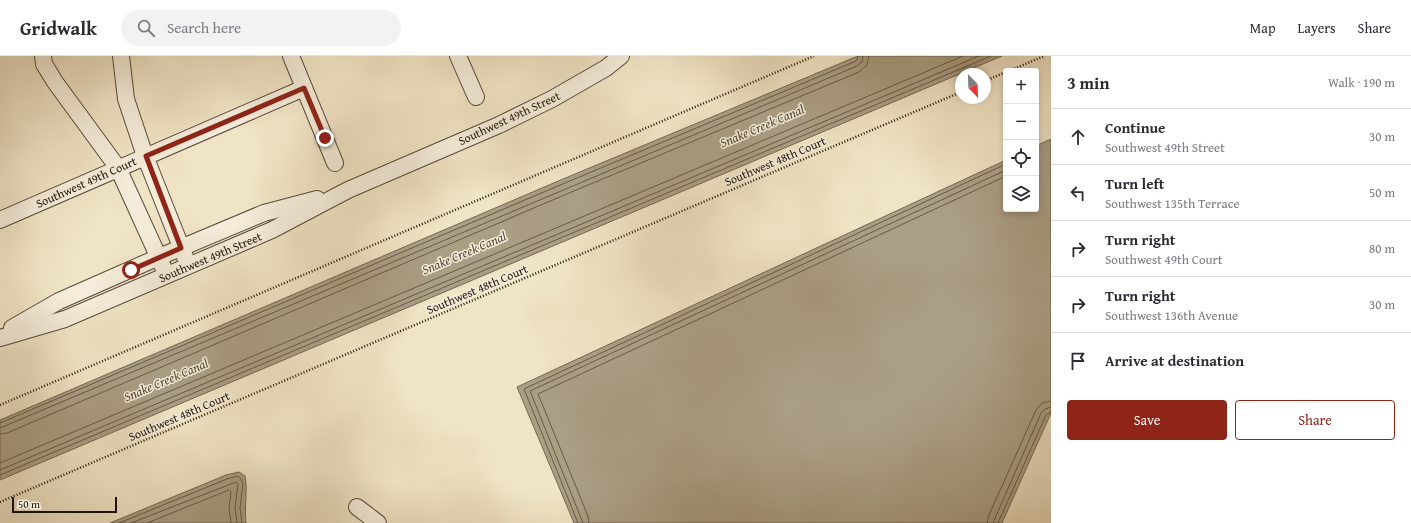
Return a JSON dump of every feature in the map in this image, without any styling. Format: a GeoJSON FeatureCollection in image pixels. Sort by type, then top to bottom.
{"type":"FeatureCollection","features":[{"type":"Feature","properties":{"kind":"street"},"geometry":{"type":"LineString","coordinates":[[43,56],[44,64],[55,82],[118,168],[167,274]]}},
{"type":"Feature","properties":{"kind":"street"},"geometry":{"type":"LineString","coordinates":[[121,56],[126,99],[146,156],[189,266]]}},
{"type":"Feature","properties":{"kind":"street"},"geometry":{"type":"LineString","coordinates":[[291,56],[335,163]]}},
{"type":"Feature","properties":{"kind":"street"},"geometry":{"type":"LineString","coordinates":[[458,56],[476,97]]}},
{"type":"Feature","properties":{"kind":"street","name":"Southwest 49th Street"},"geometry":{"type":"LineString","coordinates":[[0,338],[65,319],[272,230],[348,190],[499,125],[552,100],[606,68],[621,56]]}},
{"type":"Feature","properties":{"kind":"street","name":"Southwest 49th Court"},"geometry":{"type":"LineString","coordinates":[[0,220],[304,88]]}},
{"type":"Feature","properties":{"kind":"street","name":"Southwest 49th Street"},"geometry":{"type":"LineString","coordinates":[[0,335],[59,301],[264,213],[348,190]]}},
{"type":"Feature","properties":{"kind":"street"},"geometry":{"type":"LineString","coordinates":[[357,507],[378,523]]}},
{"type":"Feature","properties":{"kind":"path"},"geometry":{"type":"LineString","coordinates":[[0,405],[814,56]]}},
{"type":"Feature","properties":{"kind":"path"},"geometry":{"type":"LineString","coordinates":[[1016,68],[1044,56]]}},
{"type":"Feature","properties":{"kind":"path"},"geometry":{"type":"LineString","coordinates":[[991,78],[1003,73]]}},
{"type":"Feature","properties":{"kind":"path","name":"Southwest 48th Court"},"geometry":{"type":"LineString","coordinates":[[0,502],[955,95]]}},
{"type":"Feature","properties":{"kind":"water","name":"Snake Creek Canal"},"geometry":{"type":"Polygon","coordinates":[[[858,56],[1002,56],[974,68],[955,68],[955,76],[0,480],[0,420],[563,179],[858,56]]]}},
{"type":"Feature","properties":{"kind":"water"},"geometry":{"type":"Polygon","coordinates":[[[1051,139],[1051,413],[1002,523],[574,523],[517,387],[1003,161],[1003,212],[1039,212],[1039,145],[1051,139]]]}},
{"type":"Feature","properties":{"kind":"water"},"geometry":{"type":"Polygon","coordinates":[[[239,472],[245,476],[246,481],[246,523],[110,523],[226,475],[239,472]]]}},
{"type":"Feature","properties":{"kind":"route"},"geometry":{"type":"LineString","coordinates":[[131,270],[181,248],[146,156],[304,88],[325,138]]}}]}
